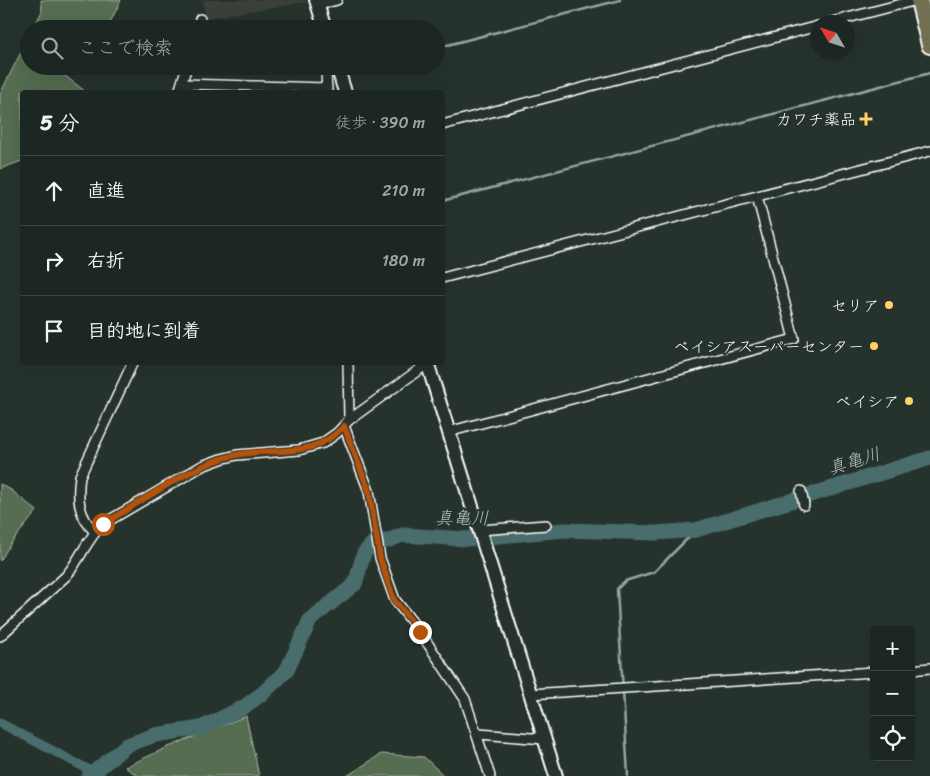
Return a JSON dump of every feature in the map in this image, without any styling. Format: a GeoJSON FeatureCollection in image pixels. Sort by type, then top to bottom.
{"type":"FeatureCollection","features":[{"type":"Feature","properties":{"kind":"highway"},"geometry":{"type":"LineString","coordinates":[[918,0],[930,46]]}},
{"type":"Feature","properties":{"kind":"street"},"geometry":{"type":"LineString","coordinates":[[322,20],[317,3],[337,0]]}},
{"type":"Feature","properties":{"kind":"street"},"geometry":{"type":"LineString","coordinates":[[855,16],[918,0]]}},
{"type":"Feature","properties":{"kind":"street"},"geometry":{"type":"LineString","coordinates":[[445,124],[810,28]]}},
{"type":"Feature","properties":{"kind":"street"},"geometry":{"type":"LineString","coordinates":[[185,75],[181,88],[327,90],[326,75]]}},
{"type":"Feature","properties":{"kind":"street"},"geometry":{"type":"LineString","coordinates":[[340,75],[344,90]]}},
{"type":"Feature","properties":{"kind":"street"},"geometry":{"type":"LineString","coordinates":[[445,277],[930,151]]}},
{"type":"Feature","properties":{"kind":"street"},"geometry":{"type":"LineString","coordinates":[[448,432],[794,339],[757,196]]}},
{"type":"Feature","properties":{"kind":"street"},"geometry":{"type":"LineString","coordinates":[[95,532],[86,524],[80,510],[77,493],[80,476],[132,365]]}},
{"type":"Feature","properties":{"kind":"street"},"geometry":{"type":"LineString","coordinates":[[348,365],[347,423],[369,491],[380,558],[394,600],[420,632],[465,699],[478,734],[490,776]]}},
{"type":"Feature","properties":{"kind":"street"},"geometry":{"type":"LineString","coordinates":[[0,636],[66,576],[95,532],[103,524],[202,466],[237,454],[299,450],[323,443],[424,365]]}},
{"type":"Feature","properties":{"kind":"street"},"geometry":{"type":"LineString","coordinates":[[428,365],[556,776]]}},
{"type":"Feature","properties":{"kind":"street"},"geometry":{"type":"LineString","coordinates":[[801,491],[804,505]]}},
{"type":"Feature","properties":{"kind":"street"},"geometry":{"type":"LineString","coordinates":[[480,530],[546,525]]}},
{"type":"Feature","properties":{"kind":"street"},"geometry":{"type":"LineString","coordinates":[[915,670],[930,668]]}},
{"type":"Feature","properties":{"kind":"street"},"geometry":{"type":"LineString","coordinates":[[530,694],[870,672]]}},
{"type":"Feature","properties":{"kind":"street"},"geometry":{"type":"LineString","coordinates":[[478,734],[545,739]]}},
{"type":"Feature","properties":{"kind":"shaded area"},"geometry":{"type":"Polygon","coordinates":[[[203,0],[305,0],[306,2],[205,18],[203,0]]]}},
{"type":"Feature","properties":{"kind":"green space"},"geometry":{"type":"Polygon","coordinates":[[[41,0],[121,0],[111,20],[38,20],[42,11],[41,0]]]}},
{"type":"Feature","properties":{"kind":"green space"},"geometry":{"type":"Polygon","coordinates":[[[20,54],[20,75],[64,75],[83,90],[20,90],[20,162],[0,169],[0,94],[20,54]]]}},
{"type":"Feature","properties":{"kind":"green space"},"geometry":{"type":"Polygon","coordinates":[[[0,484],[11,490],[37,511],[11,543],[0,561],[0,484]]]}},
{"type":"Feature","properties":{"kind":"green space"},"geometry":{"type":"Polygon","coordinates":[[[246,716],[259,776],[138,776],[125,767],[166,748],[246,716]]]}},
{"type":"Feature","properties":{"kind":"green space"},"geometry":{"type":"Polygon","coordinates":[[[381,754],[424,757],[444,776],[347,776],[381,754]]]}},
{"type":"Feature","properties":{"kind":"waterway"},"geometry":{"type":"LineString","coordinates":[[445,46],[620,0]]}},
{"type":"Feature","properties":{"kind":"waterway"},"geometry":{"type":"LineString","coordinates":[[445,200],[930,73]]}},
{"type":"Feature","properties":{"kind":"waterway","name":"真亀川"},"geometry":{"type":"LineString","coordinates":[[89,776],[127,745],[155,735],[201,728],[244,707],[263,693],[287,670],[310,620],[355,584],[364,553],[374,542],[387,541],[402,535],[466,539],[564,530],[656,533],[696,530],[930,458]]}},
{"type":"Feature","properties":{"kind":"waterway"},"geometry":{"type":"LineString","coordinates":[[628,776],[617,589],[625,581],[654,572],[696,530]]}},
{"type":"Feature","properties":{"kind":"waterway"},"geometry":{"type":"LineString","coordinates":[[0,723],[101,776]]}},
{"type":"Feature","properties":{"kind":"place","name":"カワチ薬品"},"geometry":{"type":"Point","coordinates":[866,119]}},
{"type":"Feature","properties":{"kind":"place","name":"セリア"},"geometry":{"type":"Point","coordinates":[889,305]}},
{"type":"Feature","properties":{"kind":"place","name":"ベイシアスーパーセンター"},"geometry":{"type":"Point","coordinates":[874,346]}},
{"type":"Feature","properties":{"kind":"place","name":"ベイシア"},"geometry":{"type":"Point","coordinates":[909,401]}},
{"type":"Feature","properties":{"kind":"route"},"geometry":{"type":"LineString","coordinates":[[103,524],[202,466],[237,454],[283,453],[299,450],[323,443],[344,426],[369,491],[380,558],[394,600],[420,632]]}}]}
